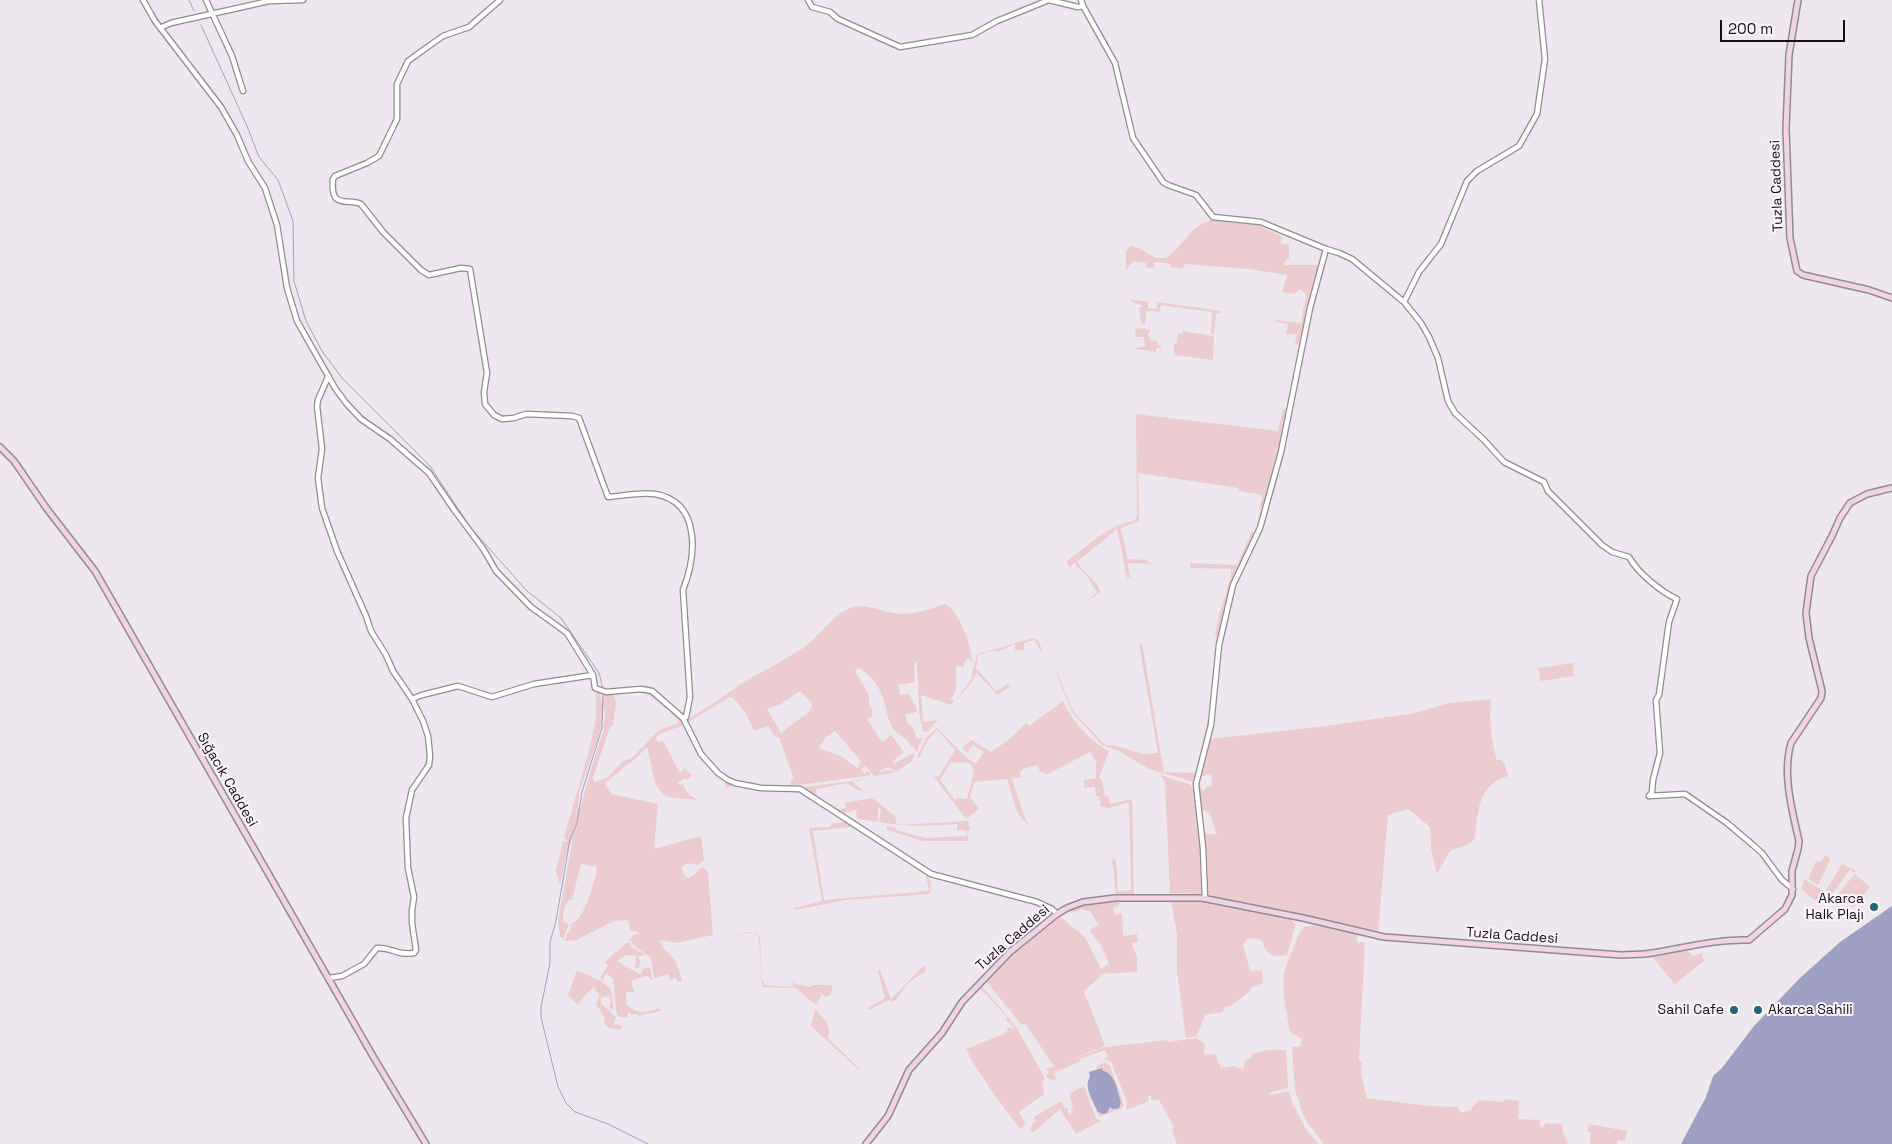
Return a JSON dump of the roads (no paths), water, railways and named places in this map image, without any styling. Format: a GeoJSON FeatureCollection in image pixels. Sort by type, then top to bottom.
{"type":"FeatureCollection","features":[{"type":"Feature","properties":{"kind":"main road","name":"Tuzla Caddesi"},"geometry":{"type":"LineString","coordinates":[[1798,0],[1789,55],[1786,129],[1790,238],[1797,272],[1803,276],[1874,291],[1892,298]]}},
{"type":"Feature","properties":{"kind":"main road","name":"Sığacık Caddesi"},"geometry":{"type":"LineString","coordinates":[[0,447],[14,461],[47,509],[95,571],[425,1144]]}},
{"type":"Feature","properties":{"kind":"main road","name":"Tuzla Caddesi"},"geometry":{"type":"LineString","coordinates":[[866,1144],[888,1116],[908,1070],[942,1033],[958,1006],[1010,952],[1057,914],[1066,908],[1092,900],[1115,898],[1205,899],[1303,918],[1384,937],[1621,955],[1650,954],[1700,944],[1749,940],[1785,909],[1792,896],[1792,871],[1799,841],[1788,788],[1789,751],[1791,743],[1821,698],[1822,691],[1809,638],[1806,613],[1809,583],[1840,518],[1850,503],[1867,494],[1892,488]]}},
{"type":"Feature","properties":{"kind":"street"},"geometry":{"type":"LineString","coordinates":[[143,0],[160,28],[221,107],[237,135],[248,161],[265,188],[277,225],[287,288],[297,320],[328,377],[360,419],[390,439],[429,473],[484,550],[496,571],[531,607],[567,633],[593,675],[595,688],[606,692],[648,689],[683,718],[701,754],[718,773],[728,780],[762,788],[800,789],[931,874],[1037,902],[1052,908],[1057,914]]}},
{"type":"Feature","properties":{"kind":"street"},"geometry":{"type":"LineString","coordinates":[[206,0],[232,56],[243,91]]}},
{"type":"Feature","properties":{"kind":"street"},"geometry":{"type":"LineString","coordinates":[[160,28],[171,23],[269,1],[303,0]]}},
{"type":"Feature","properties":{"kind":"street"},"geometry":{"type":"LineString","coordinates":[[500,0],[469,27],[444,36],[408,61],[397,84],[397,119],[379,156],[335,176],[332,185],[333,190],[338,200],[361,204],[383,232],[429,276],[461,268],[470,269],[487,373],[484,392],[485,404],[494,415],[502,418],[514,418],[526,414],[579,418],[608,497],[654,494],[674,500],[680,506],[690,526],[693,540],[688,576],[682,590],[690,697],[686,717],[683,718]]}},
{"type":"Feature","properties":{"kind":"street"},"geometry":{"type":"LineString","coordinates":[[808,0],[812,7],[830,12],[838,19],[900,47],[972,35],[1049,0],[1078,6],[1082,3],[1115,63],[1133,138],[1163,182],[1196,195],[1213,217],[1261,222],[1352,259],[1404,302],[1421,323],[1429,336],[1438,358],[1448,401],[1455,413],[1504,462],[1544,482],[1548,491],[1602,545],[1612,552],[1629,557],[1642,573],[1677,599],[1669,622],[1659,695],[1656,700],[1660,753],[1652,792],[1649,796],[1685,794],[1753,845],[1762,853],[1782,880],[1793,889]]}},
{"type":"Feature","properties":{"kind":"street"},"geometry":{"type":"LineString","coordinates":[[1404,302],[1419,272],[1441,244],[1467,181],[1477,171],[1519,146],[1538,114],[1545,59],[1539,0]]}},
{"type":"Feature","properties":{"kind":"street"},"geometry":{"type":"LineString","coordinates":[[1205,899],[1203,848],[1196,784],[1211,724],[1219,645],[1233,585],[1260,528],[1282,452],[1310,308],[1326,249]]}},
{"type":"Feature","properties":{"kind":"street"},"geometry":{"type":"LineString","coordinates":[[328,377],[317,406],[322,449],[318,478],[322,508],[336,551],[372,631],[386,655],[392,671],[412,699],[426,728],[430,756],[427,770],[414,785],[410,795],[406,818],[408,868],[414,897],[412,923],[416,950],[414,953],[399,954],[393,950],[377,948],[364,964],[342,976],[329,978]]}},
{"type":"Feature","properties":{"kind":"street"},"geometry":{"type":"LineString","coordinates":[[412,699],[458,686],[492,696],[534,684],[593,675]]}},
{"type":"Feature","properties":{"kind":"water"},"geometry":{"type":"Polygon","coordinates":[[[1892,906],[1892,1144],[1681,1144],[1706,1097],[1713,1076],[1722,1068],[1754,1026],[1800,978],[1840,942],[1892,906]]]}},
{"type":"Feature","properties":{"kind":"water"},"geometry":{"type":"Polygon","coordinates":[[[1102,1068],[1113,1079],[1121,1103],[1119,1108],[1113,1109],[1110,1107],[1107,1113],[1103,1114],[1098,1112],[1088,1089],[1089,1072],[1102,1068]]]}},
{"type":"Feature","properties":{"kind":"waterway"},"geometry":{"type":"LineString","coordinates":[[189,0],[194,11]]}},
{"type":"Feature","properties":{"kind":"waterway"},"geometry":{"type":"LineString","coordinates":[[201,25],[259,157],[278,180],[293,221],[294,281],[306,321],[322,351],[342,378],[430,466],[470,527],[527,591],[561,618],[599,673],[603,689]]}},
{"type":"Feature","properties":{"kind":"waterway"},"geometry":{"type":"LineString","coordinates":[[603,693],[602,728],[582,792],[577,823],[570,839],[556,921],[550,942],[550,963],[541,1007],[541,1017],[558,1087],[566,1103],[575,1112],[608,1124],[648,1144]]}},
{"type":"Feature","properties":{"kind":"place","name":"Akarca Halk Plajı"},"geometry":{"type":"Point","coordinates":[1874,907]}},
{"type":"Feature","properties":{"kind":"place","name":"Sahil Cafe"},"geometry":{"type":"Point","coordinates":[1734,1010]}},
{"type":"Feature","properties":{"kind":"place","name":"Akarca Sahili"},"geometry":{"type":"Point","coordinates":[1758,1010]}}]}
